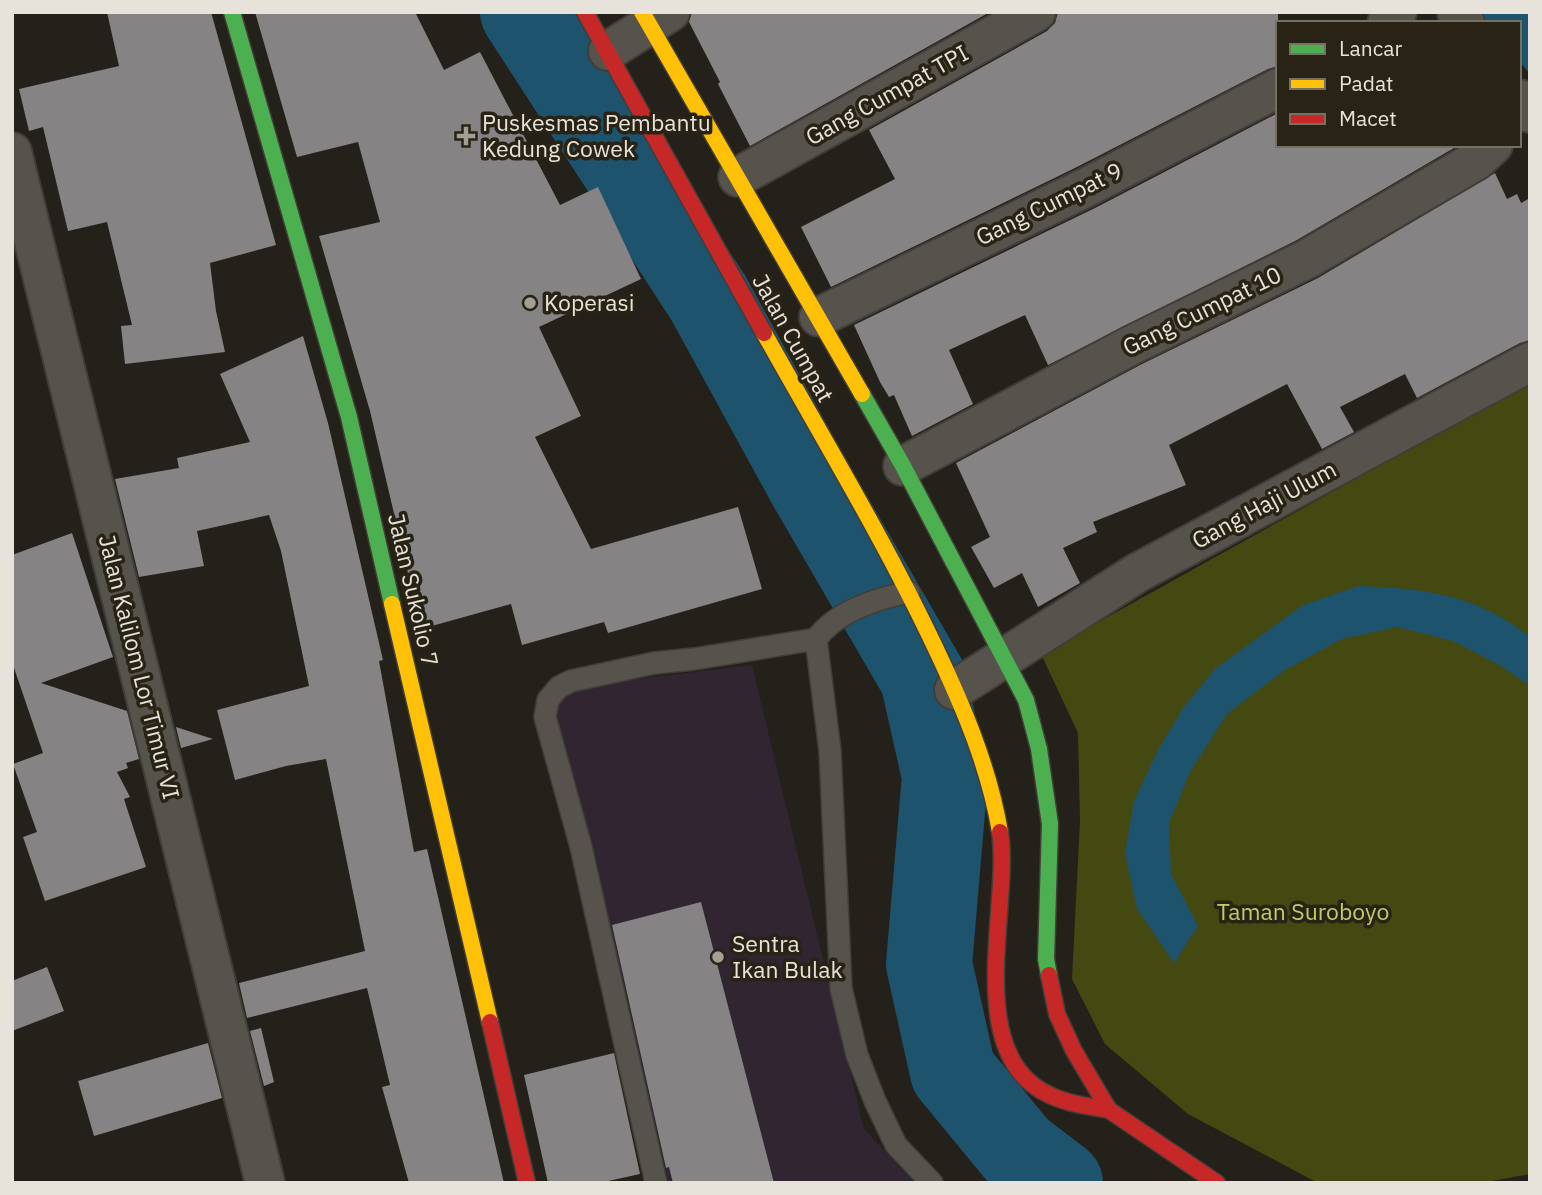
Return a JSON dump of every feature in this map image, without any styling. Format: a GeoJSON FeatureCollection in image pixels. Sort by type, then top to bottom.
{"type":"FeatureCollection","features":[{"type":"Feature","properties":{"kind":"main road","name":"Jalan Sukolio 7"},"geometry":{"type":"LineString","coordinates":[[232,12],[349,417],[527,1183]]}},
{"type":"Feature","properties":{"kind":"main road","name":"Jalan Cumpat"},"geometry":{"type":"LineString","coordinates":[[585,12],[909,592],[954,690],[986,772],[1002,848],[994,967],[1004,1037],[1017,1067],[1034,1086],[1071,1104],[1109,1110]]}},
{"type":"Feature","properties":{"kind":"main road","name":"Jalan Cumpat"},"geometry":{"type":"LineString","coordinates":[[653,17],[738,177],[903,466],[1026,700],[1039,749],[1050,824],[1046,960],[1057,1014],[1074,1051],[1109,1110]]}},
{"type":"Feature","properties":{"kind":"main road"},"geometry":{"type":"LineString","coordinates":[[1109,1110],[1217,1183]]}},
{"type":"Feature","properties":{"kind":"street","name":"Gang Cumpat TPI"},"geometry":{"type":"LineString","coordinates":[[738,177],[1036,12]]}},
{"type":"Feature","properties":{"kind":"street"},"geometry":{"type":"LineString","coordinates":[[607,51],[653,17]]}},
{"type":"Feature","properties":{"kind":"street","name":"Gang Cumpat 9"},"geometry":{"type":"LineString","coordinates":[[819,317],[1085,188],[1276,89]]}},
{"type":"Feature","properties":{"kind":"street","name":"Gang Cumpat 10"},"geometry":{"type":"LineString","coordinates":[[903,466],[1132,345],[1307,259],[1478,160],[1491,147]]}},
{"type":"Feature","properties":{"kind":"street","name":"Jalan Kalilom Lor Timur VI"},"geometry":{"type":"LineString","coordinates":[[12,152],[265,1183]]}},
{"type":"Feature","properties":{"kind":"street","name":"Gang Haji Ulum"},"geometry":{"type":"LineString","coordinates":[[954,690],[1137,573],[1530,362]]}},
{"type":"Feature","properties":{"kind":"lane"},"geometry":{"type":"LineString","coordinates":[[656,1183],[581,847],[545,717],[548,700],[559,687],[571,681],[654,663],[816,639],[828,623],[843,615],[881,598],[909,592]]}},
{"type":"Feature","properties":{"kind":"lane"},"geometry":{"type":"LineString","coordinates":[[816,639],[830,751],[841,988],[857,1055],[896,1145],[932,1183]]}},
{"type":"Feature","properties":{"kind":"shaded area","name":"Sentra Ikan Bulak"},"geometry":{"type":"Polygon","coordinates":[[[752,665],[864,1129],[915,1183],[669,1183],[547,690],[752,665]]]}},
{"type":"Feature","properties":{"kind":"green space","name":"Taman Suroboyo"},"geometry":{"type":"Polygon","coordinates":[[[1530,382],[1530,1174],[1481,1183],[1318,1183],[1188,1114],[1105,1044],[1072,979],[1080,821],[1078,733],[1041,654],[1530,382]]]}},
{"type":"Feature","properties":{"kind":"water"},"geometry":{"type":"Polygon","coordinates":[[[1480,12],[1530,12],[1530,74],[1521,63],[1521,21],[1487,21],[1480,12]]]}},
{"type":"Feature","properties":{"kind":"water"},"geometry":{"type":"Polygon","coordinates":[[[1359,586],[1406,589],[1449,596],[1490,611],[1530,637],[1530,686],[1501,666],[1453,641],[1397,627],[1342,639],[1285,670],[1227,714],[1190,772],[1169,823],[1171,874],[1198,926],[1174,963],[1137,909],[1125,853],[1134,801],[1157,752],[1183,708],[1215,669],[1303,605],[1359,586]]]}},
{"type":"Feature","properties":{"kind":"building"},"geometry":{"type":"Polygon","coordinates":[[[107,12],[211,12],[276,245],[210,263],[225,352],[125,364],[121,326],[132,325],[107,222],[68,231],[43,127],[29,131],[19,89],[119,66],[107,12]]]}},
{"type":"Feature","properties":{"kind":"building"},"geometry":{"type":"Polygon","coordinates":[[[255,12],[415,12],[444,70],[480,52],[560,205],[598,187],[641,279],[539,327],[581,416],[535,437],[591,549],[738,507],[762,589],[608,633],[604,622],[522,645],[511,604],[421,629],[370,411],[319,236],[380,222],[358,142],[297,157],[255,12]]]}},
{"type":"Feature","properties":{"kind":"building"},"geometry":{"type":"Polygon","coordinates":[[[692,12],[990,12],[750,146],[689,22],[692,12]]]}},
{"type":"Feature","properties":{"kind":"building"},"geometry":{"type":"Polygon","coordinates":[[[1058,12],[1278,12],[1276,67],[831,287],[801,227],[895,179],[869,130],[1047,31],[1055,23],[1058,12]]]}},
{"type":"Feature","properties":{"kind":"building"},"geometry":{"type":"Polygon","coordinates":[[[1276,114],[1276,147],[1456,147],[1297,240],[1048,365],[1025,315],[949,350],[973,404],[912,436],[894,395],[889,397],[880,382],[854,325],[1095,208],[1276,114]]]}},
{"type":"Feature","properties":{"kind":"building"},"geometry":{"type":"Polygon","coordinates":[[[1495,173],[1507,199],[1517,194],[1521,203],[1530,198],[1530,340],[1417,398],[1405,374],[1340,407],[1354,432],[1322,449],[1287,384],[1169,445],[1186,485],[1093,522],[1097,532],[1063,548],[1080,583],[1038,607],[1022,573],[994,588],[971,547],[990,537],[956,463],[1142,364],[1318,278],[1495,173]]]}},
{"type":"Feature","properties":{"kind":"building"},"geometry":{"type":"Polygon","coordinates":[[[303,336],[328,423],[383,660],[379,661],[414,852],[427,849],[504,1183],[409,1183],[382,1087],[390,1085],[367,988],[247,1018],[239,983],[365,951],[326,759],[286,766],[235,780],[217,710],[309,686],[281,551],[269,515],[197,531],[204,566],[139,577],[115,479],[179,468],[177,458],[250,442],[220,374],[303,336]]]}},
{"type":"Feature","properties":{"kind":"building"},"geometry":{"type":"Polygon","coordinates":[[[72,533],[113,657],[41,683],[127,711],[139,759],[126,763],[128,768],[117,772],[130,797],[124,799],[146,867],[45,901],[23,837],[37,832],[13,764],[43,753],[12,662],[12,555],[72,533]]]}},
{"type":"Feature","properties":{"kind":"building"},"geometry":{"type":"Polygon","coordinates":[[[176,727],[213,739],[181,748],[176,727]]]}},
{"type":"Feature","properties":{"kind":"building"},"geometry":{"type":"Polygon","coordinates":[[[701,902],[774,1183],[673,1183],[669,1167],[666,1168],[612,925],[701,902]]]}},
{"type":"Feature","properties":{"kind":"building"},"geometry":{"type":"Polygon","coordinates":[[[47,967],[64,1011],[12,1031],[12,981],[47,967]]]}},
{"type":"Feature","properties":{"kind":"building"},"geometry":{"type":"Polygon","coordinates":[[[261,1028],[274,1082],[264,1086],[250,1031],[261,1028]]]}},
{"type":"Feature","properties":{"kind":"building"},"geometry":{"type":"Polygon","coordinates":[[[208,1043],[222,1098],[94,1136],[78,1081],[208,1043]]]}},
{"type":"Feature","properties":{"kind":"building"},"geometry":{"type":"Polygon","coordinates":[[[614,1053],[640,1174],[599,1183],[548,1183],[524,1075],[614,1053]]]}},
{"type":"Feature","properties":{"kind":"waterway"},"geometry":{"type":"LineString","coordinates":[[523,12],[709,299],[812,487],[923,678],[945,776],[929,964],[953,1072],[1018,1151],[1060,1183]]}},
{"type":"Feature","properties":{"kind":"traffic: fast"},"geometry":{"type":"LineString","coordinates":[[232,12],[349,417],[392,604]]}},
{"type":"Feature","properties":{"kind":"traffic: fast"},"geometry":{"type":"LineString","coordinates":[[862,394],[903,466],[1026,700],[1039,749],[1050,824],[1046,959],[1049,975]]}},
{"type":"Feature","properties":{"kind":"traffic: slow"},"geometry":{"type":"LineString","coordinates":[[642,12],[862,394]]}},
{"type":"Feature","properties":{"kind":"traffic: slow"},"geometry":{"type":"LineString","coordinates":[[764,333],[874,528],[935,647],[974,737],[1000,832]]}},
{"type":"Feature","properties":{"kind":"traffic: slow"},"geometry":{"type":"LineString","coordinates":[[392,604],[490,1022]]}},
{"type":"Feature","properties":{"kind":"traffic: jam"},"geometry":{"type":"LineString","coordinates":[[585,12],[764,333]]}},
{"type":"Feature","properties":{"kind":"traffic: jam"},"geometry":{"type":"LineString","coordinates":[[1000,832],[1002,862],[996,971],[997,1008],[1004,1042],[1018,1070],[1042,1091],[1066,1101],[1109,1110]]}},
{"type":"Feature","properties":{"kind":"traffic: jam"},"geometry":{"type":"LineString","coordinates":[[1049,975],[1057,1014],[1074,1051],[1109,1110],[1217,1183]]}},
{"type":"Feature","properties":{"kind":"traffic: jam"},"geometry":{"type":"LineString","coordinates":[[490,1022],[527,1183]]}},
{"type":"Feature","properties":{"kind":"place","name":"Puskesmas Pembantu Kedung Cowek"},"geometry":{"type":"Point","coordinates":[466,136]}},
{"type":"Feature","properties":{"kind":"place","name":"Koperasi"},"geometry":{"type":"Point","coordinates":[530,303]}},
{"type":"Feature","properties":{"kind":"place","name":"Sentra Ikan Bulak"},"geometry":{"type":"Point","coordinates":[718,957]}}]}
